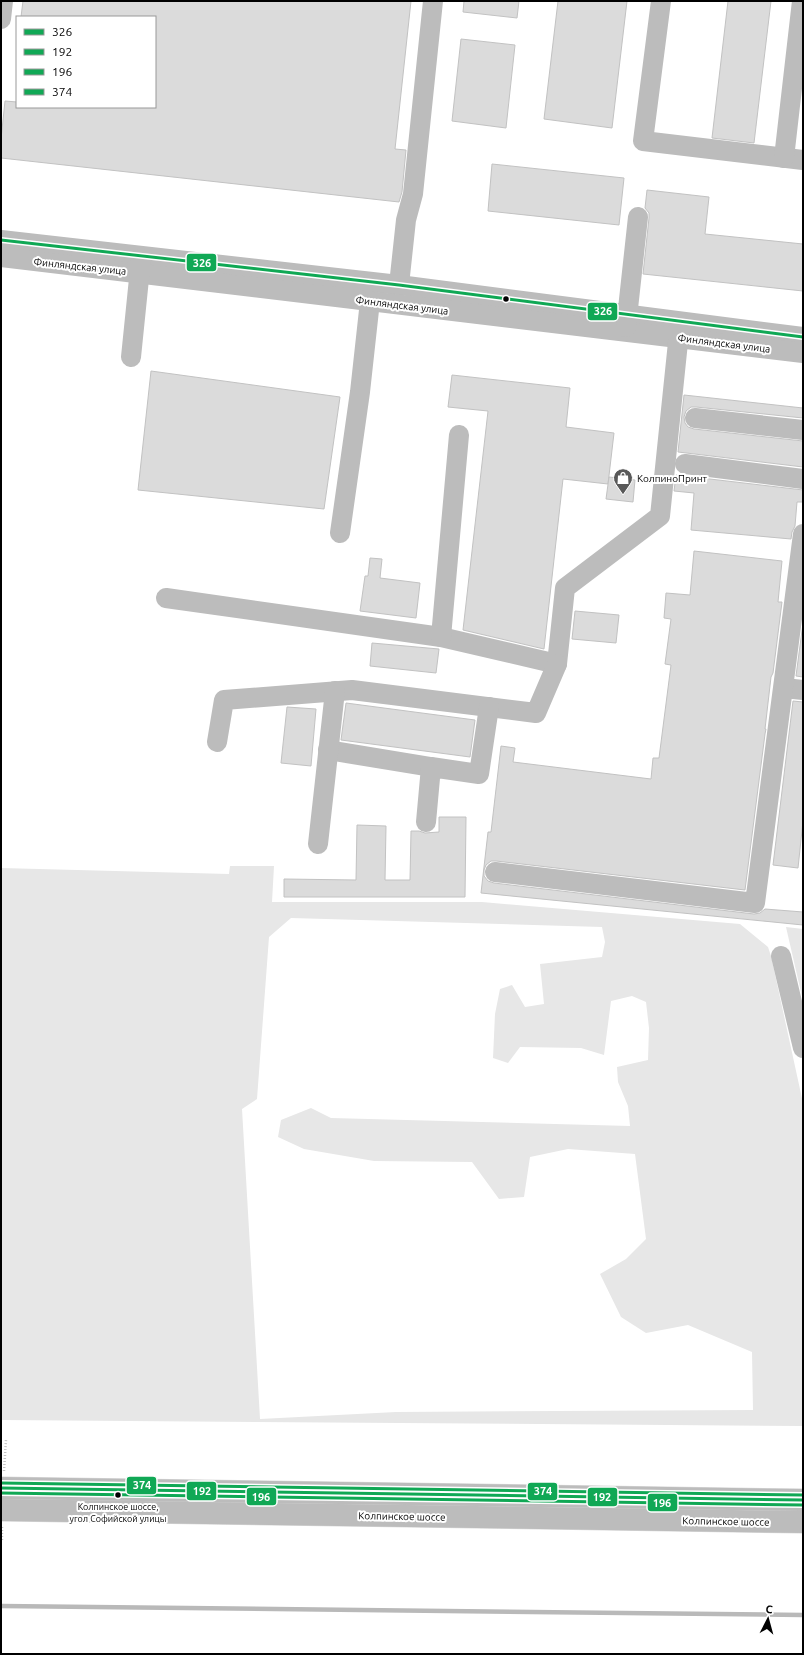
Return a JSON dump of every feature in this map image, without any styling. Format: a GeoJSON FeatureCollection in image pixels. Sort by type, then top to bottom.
{"type":"FeatureCollection","features":[{"type":"Feature","properties":{"kind":"main road"},"geometry":{"type":"LineString","coordinates":[[3,1482],[803,1500]]}},
{"type":"Feature","properties":{"kind":"main road","name":"Колпинское шоссе"},"geometry":{"type":"LineString","coordinates":[[2,1515],[803,1522]]}},
{"type":"Feature","properties":{"kind":"street"},"geometry":{"type":"LineString","coordinates":[[1,19],[3,1]]}},
{"type":"Feature","properties":{"kind":"street"},"geometry":{"type":"LineString","coordinates":[[399,285],[406,220],[413,194],[433,1]]}},
{"type":"Feature","properties":{"kind":"street"},"geometry":{"type":"LineString","coordinates":[[661,1],[643,141],[794,159],[802,1]]}},
{"type":"Feature","properties":{"kind":"street"},"geometry":{"type":"LineString","coordinates":[[626,323],[638,217]]}},
{"type":"Feature","properties":{"kind":"street","name":"Финляндская улица"},"geometry":{"type":"LineString","coordinates":[[1,240],[370,301],[626,323]]}},
{"type":"Feature","properties":{"kind":"street","name":"Финляндская улица"},"geometry":{"type":"LineString","coordinates":[[1,257],[140,264],[399,285],[626,323],[679,330],[803,353]]}},
{"type":"Feature","properties":{"kind":"street"},"geometry":{"type":"LineString","coordinates":[[131,357],[140,264]]}},
{"type":"Feature","properties":{"kind":"street"},"geometry":{"type":"LineString","coordinates":[[340,533],[360,392],[370,301]]}},
{"type":"Feature","properties":{"kind":"street"},"geometry":{"type":"LineString","coordinates":[[217,742],[224,700],[352,690],[536,712],[557,664],[565,588],[660,516],[679,330]]}},
{"type":"Feature","properties":{"kind":"street","name":"Финляндская улица"},"geometry":{"type":"LineString","coordinates":[[679,330],[803,337]]}},
{"type":"Feature","properties":{"kind":"street"},"geometry":{"type":"LineString","coordinates":[[695,418],[803,430]]}},
{"type":"Feature","properties":{"kind":"street"},"geometry":{"type":"LineString","coordinates":[[441,637],[459,435]]}},
{"type":"Feature","properties":{"kind":"street"},"geometry":{"type":"LineString","coordinates":[[685,464],[803,479]]}},
{"type":"Feature","properties":{"kind":"street"},"geometry":{"type":"LineString","coordinates":[[495,872],[755,903],[794,689],[803,534]]}},
{"type":"Feature","properties":{"kind":"street"},"geometry":{"type":"LineString","coordinates":[[166,598],[441,637],[557,664]]}},
{"type":"Feature","properties":{"kind":"street"},"geometry":{"type":"LineString","coordinates":[[318,844],[335,691]]}},
{"type":"Feature","properties":{"kind":"street"},"geometry":{"type":"LineString","coordinates":[[328,750],[479,774],[490,707]]}},
{"type":"Feature","properties":{"kind":"street"},"geometry":{"type":"LineString","coordinates":[[426,822],[431,767]]}},
{"type":"Feature","properties":{"kind":"street"},"geometry":{"type":"LineString","coordinates":[[781,956],[803,1048]]}},
{"type":"Feature","properties":{"kind":"path"},"geometry":{"type":"LineString","coordinates":[[3,1482],[6,1440]]}},
{"type":"Feature","properties":{"kind":"path"},"geometry":{"type":"LineString","coordinates":[[2,1515],[2,1540]]}},
{"type":"Feature","properties":{"kind":"shaded area"},"geometry":{"type":"Polygon","coordinates":[[[230,866],[274,866],[272,902],[482,902],[740,924],[768,947],[803,1103],[803,1426],[1,1420],[1,868],[229,874],[230,866]],[[291,918],[269,937],[257,1099],[242,1109],[260,1419],[396,1412],[753,1410],[752,1352],[688,1325],[646,1333],[621,1317],[600,1274],[626,1259],[646,1239],[635,1154],[568,1149],[530,1157],[524,1197],[499,1199],[472,1162],[374,1161],[304,1149],[278,1137],[281,1120],[311,1108],[331,1118],[630,1126],[628,1106],[618,1082],[617,1067],[648,1060],[649,1028],[646,1002],[632,996],[611,1001],[604,1055],[581,1048],[520,1047],[508,1063],[493,1058],[495,1014],[500,989],[512,985],[525,1007],[544,1004],[540,964],[602,957],[605,942],[602,927],[291,918]]]}},
{"type":"Feature","properties":{"kind":"shaded area"},"geometry":{"type":"Polygon","coordinates":[[[786,927],[803,929],[803,1001],[786,927]]]}},
{"type":"Feature","properties":{"kind":"building"},"geometry":{"type":"Polygon","coordinates":[[[23,1],[411,1],[395,149],[406,150],[402,192],[399,202],[1,158],[1,139],[5,101],[16,102],[16,108],[156,108],[156,16],[21,16],[23,1]]]}},
{"type":"Feature","properties":{"kind":"building"},"geometry":{"type":"Polygon","coordinates":[[[464,1],[519,1],[517,18],[463,12],[464,1]]]}},
{"type":"Feature","properties":{"kind":"building"},"geometry":{"type":"Polygon","coordinates":[[[558,1],[627,1],[612,128],[544,119],[558,1]]]}},
{"type":"Feature","properties":{"kind":"building"},"geometry":{"type":"Polygon","coordinates":[[[728,1],[771,1],[754,143],[712,138],[728,1]]]}},
{"type":"Feature","properties":{"kind":"building"},"geometry":{"type":"Polygon","coordinates":[[[461,39],[515,45],[506,128],[452,121],[461,39]]]}},
{"type":"Feature","properties":{"kind":"building"},"geometry":{"type":"Polygon","coordinates":[[[492,164],[624,178],[619,225],[488,211],[492,164]]]}},
{"type":"Feature","properties":{"kind":"building"},"geometry":{"type":"Polygon","coordinates":[[[647,190],[709,197],[705,234],[803,244],[803,291],[643,274],[649,218],[649,213],[645,208],[647,190]]]}},
{"type":"Feature","properties":{"kind":"building"},"geometry":{"type":"Polygon","coordinates":[[[151,371],[340,397],[324,509],[138,490],[151,371]]]}},
{"type":"Feature","properties":{"kind":"building"},"geometry":{"type":"Polygon","coordinates":[[[452,375],[570,388],[566,427],[614,433],[608,484],[563,479],[544,649],[463,630],[488,411],[448,407],[452,375]]]}},
{"type":"Feature","properties":{"kind":"building"},"geometry":{"type":"Polygon","coordinates":[[[684,395],[803,408],[803,418],[696,407],[691,407],[686,411],[684,417],[685,423],[688,427],[694,429],[803,441],[803,467],[678,452],[684,395]]]}},
{"type":"Feature","properties":{"kind":"building"},"geometry":{"type":"Polygon","coordinates":[[[676,475],[803,490],[803,502],[797,502],[795,526],[791,539],[691,530],[694,493],[674,491],[676,475]]]}},
{"type":"Feature","properties":{"kind":"building"},"geometry":{"type":"Polygon","coordinates":[[[609,477],[635,480],[633,502],[606,499],[609,477]]]}},
{"type":"Feature","properties":{"kind":"building"},"geometry":{"type":"Polygon","coordinates":[[[694,551],[782,561],[778,602],[782,602],[773,673],[771,677],[766,729],[745,890],[496,861],[491,861],[486,865],[484,876],[488,881],[494,883],[754,914],[760,913],[765,909],[803,912],[803,925],[481,893],[488,832],[491,832],[501,746],[515,748],[513,762],[651,779],[653,758],[659,758],[671,665],[665,664],[671,619],[664,618],[666,593],[690,595],[694,551]]]}},
{"type":"Feature","properties":{"kind":"building"},"geometry":{"type":"Polygon","coordinates":[[[370,558],[382,559],[380,578],[420,583],[416,618],[360,611],[365,576],[368,576],[370,558]]]}},
{"type":"Feature","properties":{"kind":"building"},"geometry":{"type":"Polygon","coordinates":[[[575,611],[619,615],[616,643],[572,639],[575,611]]]}},
{"type":"Feature","properties":{"kind":"building"},"geometry":{"type":"Polygon","coordinates":[[[803,623],[803,677],[796,676],[803,623]]]}},
{"type":"Feature","properties":{"kind":"building"},"geometry":{"type":"Polygon","coordinates":[[[372,643],[439,649],[436,673],[370,666],[372,643]]]}},
{"type":"Feature","properties":{"kind":"building"},"geometry":{"type":"Polygon","coordinates":[[[793,701],[803,702],[803,821],[798,868],[773,865],[793,701]]]}},
{"type":"Feature","properties":{"kind":"building"},"geometry":{"type":"Polygon","coordinates":[[[346,703],[475,720],[470,757],[341,740],[346,703]]]}},
{"type":"Feature","properties":{"kind":"building"},"geometry":{"type":"Polygon","coordinates":[[[287,707],[316,709],[311,766],[281,763],[287,707]]]}},
{"type":"Feature","properties":{"kind":"building"},"geometry":{"type":"Polygon","coordinates":[[[439,817],[466,817],[465,897],[284,897],[284,879],[356,880],[357,825],[386,826],[385,880],[410,880],[411,831],[425,833],[439,832],[439,817]]]}},
{"type":"Feature","properties":{"kind":"waterway"},"geometry":{"type":"LineString","coordinates":[[1,1606],[803,1615]]}},
{"type":"Feature","properties":{"kind":"transit line","name":"326"},"geometry":{"type":"LineString","coordinates":[[1,240],[399,285],[803,337]]}},
{"type":"Feature","properties":{"kind":"transit line","name":"374"},"geometry":{"type":"LineString","coordinates":[[1,1483],[803,1495]]}},
{"type":"Feature","properties":{"kind":"transit line","name":"192"},"geometry":{"type":"LineString","coordinates":[[1,1488],[803,1500]]}},
{"type":"Feature","properties":{"kind":"transit line","name":"196"},"geometry":{"type":"LineString","coordinates":[[1,1493],[803,1505]]}},
{"type":"Feature","properties":{"kind":"place","name":"КолпиноПринт"},"geometry":{"type":"Point","coordinates":[623,495]}},
{"type":"Feature","properties":{"kind":"place","name":"Колпинское шоссе, угол Софийской улицы"},"geometry":{"type":"Point","coordinates":[118,1495]}}]}
